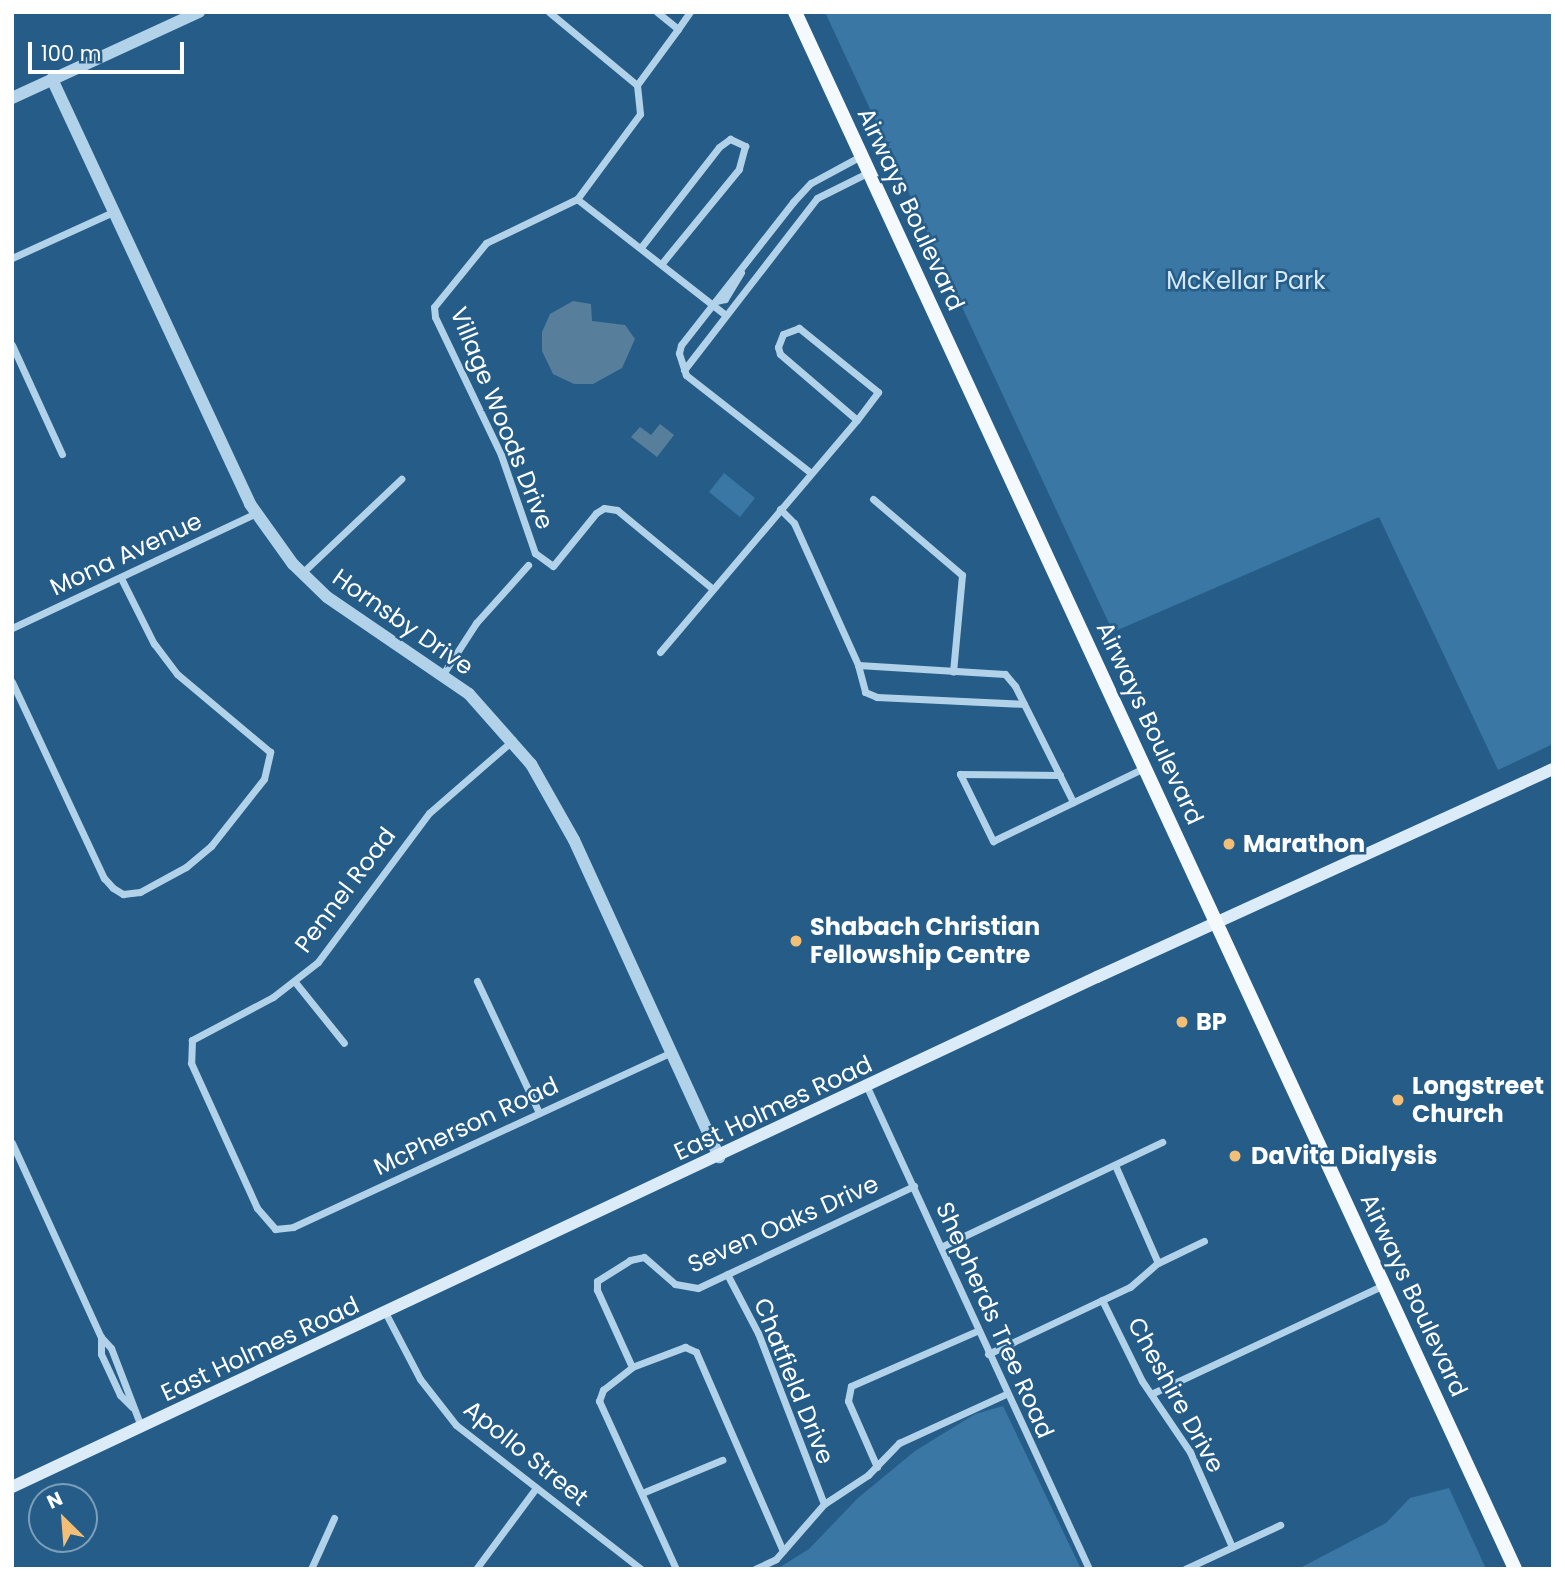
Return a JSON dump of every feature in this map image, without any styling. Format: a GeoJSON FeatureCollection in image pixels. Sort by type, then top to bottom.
{"type":"FeatureCollection","features":[{"type":"Feature","properties":{"kind":"main road","name":"Airways Boulevard"},"geometry":{"type":"LineString","coordinates":[[795,12],[1515,1569]]}},
{"type":"Feature","properties":{"kind":"main road","name":"East Holmes Road"},"geometry":{"type":"LineString","coordinates":[[12,1487],[386,1314],[1216,922],[1553,769]]}},
{"type":"Feature","properties":{"kind":"street"},"geometry":{"type":"LineString","coordinates":[[12,97],[199,12]]}},
{"type":"Feature","properties":{"kind":"street"},"geometry":{"type":"LineString","coordinates":[[549,12],[637,85]]}},
{"type":"Feature","properties":{"kind":"street"},"geometry":{"type":"LineString","coordinates":[[657,12],[678,29]]}},
{"type":"Feature","properties":{"kind":"street"},"geometry":{"type":"LineString","coordinates":[[690,12],[637,85],[640,114],[577,199],[642,246],[724,314]]}},
{"type":"Feature","properties":{"kind":"street","name":"Hornsby Drive"},"geometry":{"type":"LineString","coordinates":[[52,79],[256,513],[302,574],[339,608],[443,674],[513,740],[558,808],[719,1157]]}},
{"type":"Feature","properties":{"kind":"street"},"geometry":{"type":"LineString","coordinates":[[642,246],[719,147],[730,139],[745,146],[739,169],[662,262]]}},
{"type":"Feature","properties":{"kind":"street"},"geometry":{"type":"LineString","coordinates":[[811,473],[684,370],[681,345],[811,183],[861,156]]}},
{"type":"Feature","properties":{"kind":"street"},"geometry":{"type":"LineString","coordinates":[[684,370],[724,314],[817,198],[869,172]]}},
{"type":"Feature","properties":{"kind":"street","name":"Village Woods Drive"},"geometry":{"type":"LineString","coordinates":[[577,199],[486,243],[434,307],[435,317],[501,455],[534,553],[553,566],[596,513],[604,508],[617,510],[713,589]]}},
{"type":"Feature","properties":{"kind":"street"},"geometry":{"type":"LineString","coordinates":[[12,258],[113,212]]}},
{"type":"Feature","properties":{"kind":"street"},"geometry":{"type":"LineString","coordinates":[[660,652],[857,420],[877,392],[799,328],[783,334],[778,347],[780,354],[857,420]]}},
{"type":"Feature","properties":{"kind":"street"},"geometry":{"type":"LineString","coordinates":[[12,345],[62,454]]}},
{"type":"Feature","properties":{"kind":"street"},"geometry":{"type":"LineString","coordinates":[[302,574],[401,479]]}},
{"type":"Feature","properties":{"kind":"street"},"geometry":{"type":"LineString","coordinates":[[873,499],[962,575],[953,672]]}},
{"type":"Feature","properties":{"kind":"street"},"geometry":{"type":"LineString","coordinates":[[780,509],[794,523],[858,665],[865,692],[877,697],[1024,704]]}},
{"type":"Feature","properties":{"kind":"street","name":"Mona Avenue"},"geometry":{"type":"LineString","coordinates":[[12,628],[256,513]]}},
{"type":"Feature","properties":{"kind":"street"},"geometry":{"type":"LineString","coordinates":[[443,674],[481,616],[528,565]]}},
{"type":"Feature","properties":{"kind":"street"},"geometry":{"type":"LineString","coordinates":[[12,682],[104,878],[121,894],[140,892],[198,858],[243,808],[268,772],[270,762],[262,742],[193,690],[160,653],[121,578]]}},
{"type":"Feature","properties":{"kind":"street"},"geometry":{"type":"LineString","coordinates":[[858,665],[1004,674],[1024,704],[1073,802]]}},
{"type":"Feature","properties":{"kind":"street","name":"Pennel Road"},"geometry":{"type":"LineString","coordinates":[[275,1229],[257,1208],[204,1093],[188,1049],[202,1031],[295,982],[332,947],[429,813],[513,740]]}},
{"type":"Feature","properties":{"kind":"street"},"geometry":{"type":"LineString","coordinates":[[1060,775],[960,774],[993,841],[1146,767]]}},
{"type":"Feature","properties":{"kind":"street"},"geometry":{"type":"LineString","coordinates":[[477,981],[539,1114]]}},
{"type":"Feature","properties":{"kind":"street"},"geometry":{"type":"LineString","coordinates":[[295,982],[344,1043]]}},
{"type":"Feature","properties":{"kind":"street","name":"McPherson Road"},"geometry":{"type":"LineString","coordinates":[[275,1229],[293,1227],[672,1052]]}},
{"type":"Feature","properties":{"kind":"street","name":"Shepherds Tree Road"},"geometry":{"type":"LineString","coordinates":[[867,1087],[1006,1394],[1089,1569]]}},
{"type":"Feature","properties":{"kind":"street"},"geometry":{"type":"LineString","coordinates":[[941,1247],[1162,1142]]}},
{"type":"Feature","properties":{"kind":"street"},"geometry":{"type":"LineString","coordinates":[[12,1143],[101,1337],[111,1348],[130,1391],[132,1407],[141,1426]]}},
{"type":"Feature","properties":{"kind":"street"},"geometry":{"type":"LineString","coordinates":[[1115,1165],[1158,1263]]}},
{"type":"Feature","properties":{"kind":"street","name":"Seven Oaks Drive"},"geometry":{"type":"LineString","coordinates":[[632,1367],[597,1290],[600,1278],[644,1257],[684,1288],[698,1288],[914,1186]]}},
{"type":"Feature","properties":{"kind":"street"},"geometry":{"type":"LineString","coordinates":[[988,1353],[1102,1300],[1146,1277],[1158,1263],[1204,1241]]}},
{"type":"Feature","properties":{"kind":"street","name":"Chatfield Drive"},"geometry":{"type":"LineString","coordinates":[[727,1274],[758,1333],[824,1504]]}},
{"type":"Feature","properties":{"kind":"street"},"geometry":{"type":"LineString","coordinates":[[1151,1394],[1384,1285]]}},
{"type":"Feature","properties":{"kind":"street","name":"Cheshire Drive"},"geometry":{"type":"LineString","coordinates":[[1102,1300],[1151,1394],[1190,1452],[1232,1547]]}},
{"type":"Feature","properties":{"kind":"street","name":"Apollo Street"},"geometry":{"type":"LineString","coordinates":[[386,1314],[420,1379],[441,1409],[536,1488],[641,1569]]}},
{"type":"Feature","properties":{"kind":"street"},"geometry":{"type":"LineString","coordinates":[[877,1467],[848,1401],[851,1387],[977,1331]]}},
{"type":"Feature","properties":{"kind":"street"},"geometry":{"type":"LineString","coordinates":[[676,1569],[599,1401],[603,1390],[632,1367],[685,1347],[696,1352],[783,1551]]}},
{"type":"Feature","properties":{"kind":"street"},"geometry":{"type":"LineString","coordinates":[[755,1569],[783,1551],[824,1504],[877,1467],[907,1438],[1006,1394]]}},
{"type":"Feature","properties":{"kind":"street"},"geometry":{"type":"LineString","coordinates":[[642,1493],[722,1460]]}},
{"type":"Feature","properties":{"kind":"street"},"geometry":{"type":"LineString","coordinates":[[476,1569],[536,1488]]}},
{"type":"Feature","properties":{"kind":"street"},"geometry":{"type":"LineString","coordinates":[[311,1569],[334,1518]]}},
{"type":"Feature","properties":{"kind":"street"},"geometry":{"type":"LineString","coordinates":[[1185,1569],[1280,1525]]}},
{"type":"Feature","properties":{"kind":"green space","name":"McKellar Park"},"geometry":{"type":"Polygon","coordinates":[[[825,12],[1553,12],[1553,744],[1498,770],[1379,517],[1113,632],[825,12]]]}},
{"type":"Feature","properties":{"kind":"green space"},"geometry":{"type":"Polygon","coordinates":[[[724,473],[755,498],[740,517],[709,492],[724,473]]]}},
{"type":"Feature","properties":{"kind":"green space"},"geometry":{"type":"Polygon","coordinates":[[[1003,1406],[1081,1569],[777,1569],[809,1549],[858,1498],[915,1451],[975,1414],[1003,1406]]]}},
{"type":"Feature","properties":{"kind":"green space"},"geometry":{"type":"Polygon","coordinates":[[[1449,1488],[1486,1569],[1298,1569],[1386,1523],[1410,1498],[1449,1488]]]}},
{"type":"Feature","properties":{"kind":"shaded area"},"geometry":{"type":"Polygon","coordinates":[[[573,301],[591,304],[592,321],[625,325],[635,339],[622,368],[593,384],[574,384],[553,374],[542,351],[542,332],[550,314],[573,301]]]}},
{"type":"Feature","properties":{"kind":"shaded area"},"geometry":{"type":"Polygon","coordinates":[[[660,424],[674,435],[657,457],[631,437],[640,427],[651,435],[660,424]]]}},
{"type":"Feature","properties":{"kind":"place","name":"Marathon"},"geometry":{"type":"Point","coordinates":[1229,844]}},
{"type":"Feature","properties":{"kind":"place","name":"Shabach Christian Fellowship Centre"},"geometry":{"type":"Point","coordinates":[796,941]}},
{"type":"Feature","properties":{"kind":"place","name":"BP"},"geometry":{"type":"Point","coordinates":[1182,1022]}},
{"type":"Feature","properties":{"kind":"place","name":"Longstreet Church"},"geometry":{"type":"Point","coordinates":[1398,1100]}},
{"type":"Feature","properties":{"kind":"place","name":"DaVita Dialysis"},"geometry":{"type":"Point","coordinates":[1235,1156]}}]}
